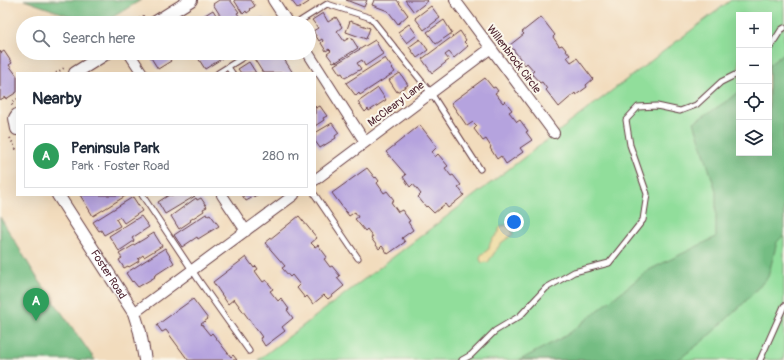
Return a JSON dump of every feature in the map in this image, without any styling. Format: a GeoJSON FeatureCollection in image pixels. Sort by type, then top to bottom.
{"type":"FeatureCollection","features":[{"type":"Feature","properties":{"kind":"street"},"geometry":{"type":"LineString","coordinates":[[165,16],[191,0]]}},
{"type":"Feature","properties":{"kind":"street"},"geometry":{"type":"LineString","coordinates":[[273,0],[283,16]]}},
{"type":"Feature","properties":{"kind":"street","name":"Willenbrock Circle"},"geometry":{"type":"LineString","coordinates":[[455,0],[554,133]]}},
{"type":"Feature","properties":{"kind":"street","name":"McCleary Lane"},"geometry":{"type":"LineString","coordinates":[[316,179],[491,48]]}},
{"type":"Feature","properties":{"kind":"street"},"geometry":{"type":"LineString","coordinates":[[77,72],[96,60]]}},
{"type":"Feature","properties":{"kind":"street"},"geometry":{"type":"LineString","coordinates":[[134,60],[141,72]]}},
{"type":"Feature","properties":{"kind":"street"},"geometry":{"type":"LineString","coordinates":[[313,60],[366,142]]}},
{"type":"Feature","properties":{"kind":"street","name":"Foster Road"},"geometry":{"type":"LineString","coordinates":[[59,196],[134,313],[140,332],[145,360]]}},
{"type":"Feature","properties":{"kind":"street"},"geometry":{"type":"LineString","coordinates":[[223,196],[246,231]]}},
{"type":"Feature","properties":{"kind":"street"},"geometry":{"type":"LineString","coordinates":[[134,313],[293,196]]}},
{"type":"Feature","properties":{"kind":"lane"},"geometry":{"type":"LineString","coordinates":[[308,16],[327,4],[372,18],[431,94],[480,169]]}},
{"type":"Feature","properties":{"kind":"lane"},"geometry":{"type":"LineString","coordinates":[[770,48],[781,30],[784,28]]}},
{"type":"Feature","properties":{"kind":"lane"},"geometry":{"type":"LineString","coordinates":[[220,72],[239,60]]}},
{"type":"Feature","properties":{"kind":"lane"},"geometry":{"type":"LineString","coordinates":[[228,67],[231,72]]}},
{"type":"Feature","properties":{"kind":"lane"},"geometry":{"type":"LineString","coordinates":[[462,360],[470,355],[495,331],[520,316],[546,288],[574,272],[608,263],[643,220],[647,194],[630,145],[626,120],[638,107],[657,106],[680,111],[696,105],[721,82],[736,74]]}},
{"type":"Feature","properties":{"kind":"lane"},"geometry":{"type":"LineString","coordinates":[[143,196],[192,271],[249,351]]}},
{"type":"Feature","properties":{"kind":"lane"},"geometry":{"type":"LineString","coordinates":[[316,196],[358,258]]}},
{"type":"Feature","properties":{"kind":"lane"},"geometry":{"type":"LineString","coordinates":[[760,360],[784,306]]}},
{"type":"Feature","properties":{"kind":"green space"},"geometry":{"type":"Polygon","coordinates":[[[24,0],[141,0],[115,16],[70,16],[24,0]]]}},
{"type":"Feature","properties":{"kind":"green space"},"geometry":{"type":"Polygon","coordinates":[[[731,0],[784,0],[784,360],[258,360],[731,0]]]}},
{"type":"Feature","properties":{"kind":"green space"},"geometry":{"type":"Polygon","coordinates":[[[784,53],[784,235],[777,242],[768,277],[744,303],[704,340],[678,360],[520,360],[567,335],[649,270],[716,237],[716,191],[694,122],[736,94],[736,156],[772,156],[772,63],[784,53]]]}},
{"type":"Feature","properties":{"kind":"green space"},"geometry":{"type":"Polygon","coordinates":[[[0,217],[36,276],[95,360],[0,359],[0,217]]]}},
{"type":"Feature","properties":{"kind":"sand"},"geometry":{"type":"Polygon","coordinates":[[[506,225],[511,229],[513,234],[501,243],[488,262],[482,263],[480,259],[481,255],[489,249],[491,241],[499,232],[499,229],[506,225]]]}},
{"type":"Feature","properties":{"kind":"building"},"geometry":{"type":"Polygon","coordinates":[[[219,0],[230,0],[239,12],[237,13],[239,16],[221,16],[213,4],[219,0]]]}},
{"type":"Feature","properties":{"kind":"building"},"geometry":{"type":"Polygon","coordinates":[[[234,0],[251,0],[255,6],[247,13],[246,11],[243,14],[234,0]]]}},
{"type":"Feature","properties":{"kind":"building"},"geometry":{"type":"Polygon","coordinates":[[[291,0],[308,0],[309,2],[298,9],[291,0]]]}},
{"type":"Feature","properties":{"kind":"building"},"geometry":{"type":"Polygon","coordinates":[[[346,0],[367,0],[364,7],[346,0]]]}},
{"type":"Feature","properties":{"kind":"building"},"geometry":{"type":"Polygon","coordinates":[[[374,0],[397,0],[408,15],[398,24],[388,11],[372,5],[374,0]]]}},
{"type":"Feature","properties":{"kind":"building"},"geometry":{"type":"Polygon","coordinates":[[[405,0],[427,0],[428,1],[414,12],[405,0]]]}},
{"type":"Feature","properties":{"kind":"building"},"geometry":{"type":"Polygon","coordinates":[[[431,6],[440,18],[424,30],[415,18],[431,6]]]}},
{"type":"Feature","properties":{"kind":"building"},"geometry":{"type":"Polygon","coordinates":[[[213,10],[217,16],[203,16],[213,10]]]}},
{"type":"Feature","properties":{"kind":"building"},"geometry":{"type":"Polygon","coordinates":[[[323,13],[328,22],[336,17],[342,27],[337,31],[344,41],[351,37],[358,48],[336,62],[333,62],[327,54],[331,51],[329,49],[326,51],[321,43],[323,41],[322,39],[319,41],[316,36],[316,29],[318,28],[316,25],[316,17],[323,13]]]}},
{"type":"Feature","properties":{"kind":"building"},"geometry":{"type":"Polygon","coordinates":[[[541,17],[555,35],[553,37],[559,46],[562,45],[570,55],[567,57],[571,62],[577,58],[593,79],[586,85],[587,87],[576,95],[575,93],[559,107],[542,82],[540,83],[531,73],[534,71],[527,63],[525,65],[510,45],[524,34],[522,32],[541,17]]]}},
{"type":"Feature","properties":{"kind":"building"},"geometry":{"type":"Polygon","coordinates":[[[444,20],[452,33],[436,44],[427,32],[444,20]]]}},
{"type":"Feature","properties":{"kind":"building"},"geometry":{"type":"Polygon","coordinates":[[[350,21],[370,28],[366,39],[346,32],[350,21]]]}},
{"type":"Feature","properties":{"kind":"building"},"geometry":{"type":"Polygon","coordinates":[[[409,24],[417,35],[407,43],[398,32],[409,24]]]}},
{"type":"Feature","properties":{"kind":"building"},"geometry":{"type":"Polygon","coordinates":[[[460,31],[466,40],[464,42],[468,46],[454,58],[449,52],[445,55],[449,60],[432,73],[422,59],[460,31]]]}},
{"type":"Feature","properties":{"kind":"building"},"geometry":{"type":"Polygon","coordinates":[[[420,39],[428,50],[417,58],[409,47],[420,39]]]}},
{"type":"Feature","properties":{"kind":"building"},"geometry":{"type":"Polygon","coordinates":[[[375,40],[383,54],[365,66],[362,60],[357,63],[361,69],[345,78],[342,73],[340,74],[334,65],[375,40]]]}},
{"type":"Feature","properties":{"kind":"building"},"geometry":{"type":"Polygon","coordinates":[[[0,51],[1,53],[4,51],[12,63],[9,65],[16,75],[16,93],[6,99],[5,97],[0,100],[0,51]]]}},
{"type":"Feature","properties":{"kind":"building"},"geometry":{"type":"Polygon","coordinates":[[[385,58],[395,72],[360,95],[359,93],[356,96],[346,83],[385,58]]]}},
{"type":"Feature","properties":{"kind":"building"},"geometry":{"type":"Polygon","coordinates":[[[152,60],[171,61],[158,69],[152,60]]]}},
{"type":"Feature","properties":{"kind":"building"},"geometry":{"type":"Polygon","coordinates":[[[199,60],[220,60],[205,69],[199,60]]]}},
{"type":"Feature","properties":{"kind":"building"},"geometry":{"type":"Polygon","coordinates":[[[255,60],[285,60],[292,72],[262,72],[255,60]]]}},
{"type":"Feature","properties":{"kind":"building"},"geometry":{"type":"Polygon","coordinates":[[[249,62],[255,72],[240,72],[238,69],[249,62]]]}},
{"type":"Feature","properties":{"kind":"building"},"geometry":{"type":"Polygon","coordinates":[[[400,73],[408,85],[397,92],[389,80],[400,73]]]}},
{"type":"Feature","properties":{"kind":"building"},"geometry":{"type":"Polygon","coordinates":[[[485,78],[493,88],[495,87],[498,91],[495,93],[503,103],[505,101],[512,110],[509,112],[517,122],[520,120],[528,131],[526,132],[532,140],[520,148],[523,152],[506,164],[501,156],[497,159],[486,139],[483,141],[474,129],[477,126],[473,122],[467,126],[451,103],[485,78]]]}},
{"type":"Feature","properties":{"kind":"building"},"geometry":{"type":"Polygon","coordinates":[[[378,88],[386,100],[365,112],[358,102],[378,88]]]}},
{"type":"Feature","properties":{"kind":"building"},"geometry":{"type":"Polygon","coordinates":[[[320,106],[327,116],[323,118],[324,120],[316,125],[316,108],[320,106]]]}},
{"type":"Feature","properties":{"kind":"building"},"geometry":{"type":"Polygon","coordinates":[[[332,123],[339,133],[335,136],[336,138],[320,148],[316,142],[316,132],[332,123]]]}},
{"type":"Feature","properties":{"kind":"building"},"geometry":{"type":"Polygon","coordinates":[[[420,125],[437,147],[432,152],[435,157],[438,154],[448,166],[445,168],[461,185],[458,187],[464,195],[448,208],[445,204],[434,213],[427,206],[426,207],[418,197],[421,194],[413,184],[410,187],[403,177],[406,175],[386,152],[420,125]]]}},
{"type":"Feature","properties":{"kind":"building"},"geometry":{"type":"Polygon","coordinates":[[[367,168],[379,181],[377,183],[384,193],[387,191],[394,200],[391,202],[398,212],[402,210],[410,221],[408,222],[413,230],[402,238],[405,242],[388,254],[382,246],[379,249],[371,238],[373,237],[367,229],[365,231],[355,219],[358,217],[355,212],[349,216],[332,193],[367,168]]]}},
{"type":"Feature","properties":{"kind":"building"},"geometry":{"type":"Polygon","coordinates":[[[81,196],[125,196],[93,216],[81,196]]]}},
{"type":"Feature","properties":{"kind":"building"},"geometry":{"type":"Polygon","coordinates":[[[167,196],[195,196],[165,214],[158,202],[167,196]]]}},
{"type":"Feature","properties":{"kind":"building"},"geometry":{"type":"Polygon","coordinates":[[[243,196],[255,196],[246,201],[243,196]]]}},
{"type":"Feature","properties":{"kind":"building"},"geometry":{"type":"Polygon","coordinates":[[[133,197],[142,211],[124,223],[120,217],[116,219],[120,226],[104,235],[101,230],[99,231],[93,222],[133,197]]]}},
{"type":"Feature","properties":{"kind":"building"},"geometry":{"type":"Polygon","coordinates":[[[196,198],[197,200],[201,198],[207,207],[203,209],[204,211],[179,229],[171,216],[196,198]]]}},
{"type":"Feature","properties":{"kind":"building"},"geometry":{"type":"Polygon","coordinates":[[[206,214],[210,214],[219,226],[198,239],[197,237],[182,247],[174,235],[206,214]]]}},
{"type":"Feature","properties":{"kind":"building"},"geometry":{"type":"Polygon","coordinates":[[[141,216],[149,227],[132,238],[134,241],[119,251],[109,236],[141,216]]]}},
{"type":"Feature","properties":{"kind":"building"},"geometry":{"type":"Polygon","coordinates":[[[299,216],[317,238],[311,243],[315,247],[318,245],[327,257],[324,259],[340,276],[337,278],[344,286],[328,299],[324,295],[313,304],[307,296],[305,298],[297,288],[300,285],[292,275],[290,277],[282,268],[285,266],[265,243],[299,216]]]}},
{"type":"Feature","properties":{"kind":"building"},"geometry":{"type":"Polygon","coordinates":[[[154,233],[162,246],[144,257],[143,255],[138,259],[139,261],[129,267],[124,268],[119,260],[122,258],[119,254],[154,233]]]}},
{"type":"Feature","properties":{"kind":"building"},"geometry":{"type":"Polygon","coordinates":[[[165,248],[174,263],[138,287],[133,281],[132,282],[126,273],[165,248]]]}},
{"type":"Feature","properties":{"kind":"building"},"geometry":{"type":"Polygon","coordinates":[[[246,257],[254,268],[256,266],[258,269],[255,271],[263,282],[266,280],[273,289],[270,291],[278,301],[281,298],[289,309],[287,310],[293,318],[282,327],[285,331],[265,346],[260,338],[262,337],[234,299],[228,304],[213,282],[246,257]]]}},
{"type":"Feature","properties":{"kind":"building"},"geometry":{"type":"Polygon","coordinates":[[[193,299],[208,319],[201,324],[210,335],[212,333],[231,357],[233,355],[237,360],[188,360],[166,330],[162,332],[157,325],[193,299]]]}},
{"type":"Feature","properties":{"kind":"place","name":"Peninsula Park"},"geometry":{"type":"Point","coordinates":[36,321]}}]}
